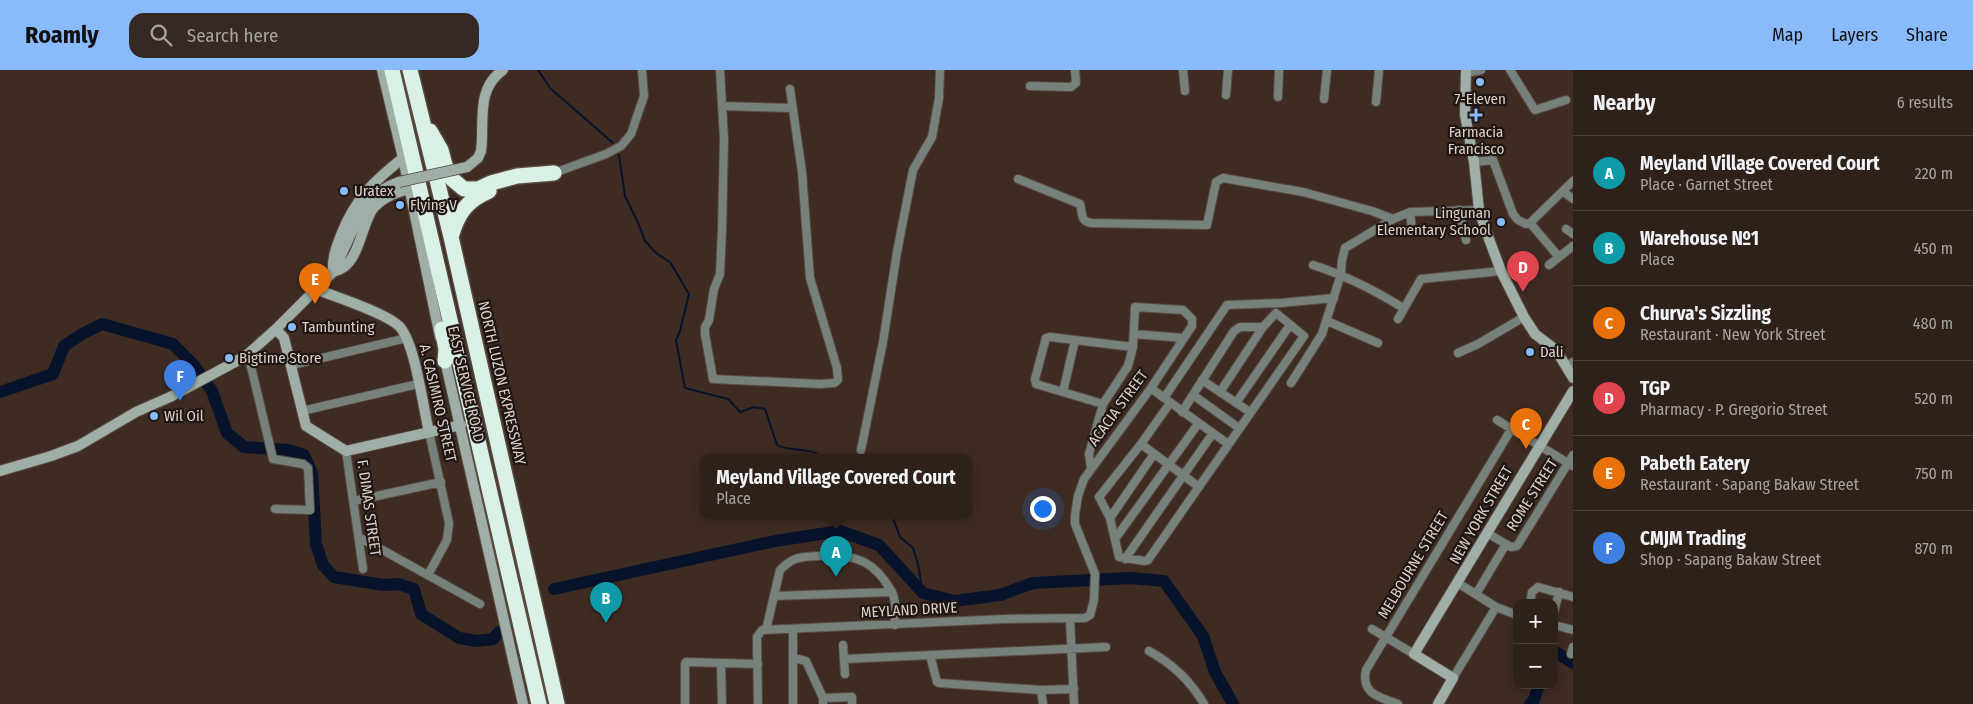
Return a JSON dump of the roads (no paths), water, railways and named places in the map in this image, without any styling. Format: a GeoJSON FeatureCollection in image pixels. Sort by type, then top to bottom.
{"type":"FeatureCollection","features":[{"type":"Feature","properties":{"kind":"highway"},"geometry":{"type":"LineString","coordinates":[[392,70],[446,349],[445,361]]}},
{"type":"Feature","properties":{"kind":"highway","name":"NORTH LUZON EXPRESSWAY"},"geometry":{"type":"LineString","coordinates":[[410,70],[451,237],[557,704]]}},
{"type":"Feature","properties":{"kind":"highway"},"geometry":{"type":"LineString","coordinates":[[420,112],[441,150],[445,165],[452,179],[464,188],[478,189],[491,183],[517,176],[554,173]]}},
{"type":"Feature","properties":{"kind":"highway"},"geometry":{"type":"LineString","coordinates":[[451,237],[462,211],[477,196],[502,185],[554,173]]}},
{"type":"Feature","properties":{"kind":"highway"},"geometry":{"type":"LineString","coordinates":[[415,193],[539,704]]}},
{"type":"Feature","properties":{"kind":"street"},"geometry":{"type":"LineString","coordinates":[[0,471],[78,446],[136,412],[211,376],[248,354],[333,272],[344,267],[352,257],[372,211],[378,204],[388,196],[415,193],[403,158],[382,70]]}},
{"type":"Feature","properties":{"kind":"street"},"geometry":{"type":"LineString","coordinates":[[333,272],[362,210],[385,186],[467,167],[478,158],[481,151],[483,104],[486,91],[497,74],[503,70]]}},
{"type":"Feature","properties":{"kind":"street"},"geometry":{"type":"LineString","coordinates":[[554,173],[606,154],[622,146],[631,134],[644,96],[642,70]]}},
{"type":"Feature","properties":{"kind":"street"},"geometry":{"type":"LineString","coordinates":[[720,70],[724,153],[720,274],[714,288],[705,334],[713,379],[834,383],[838,380],[837,368],[810,278],[802,172],[790,89]]}},
{"type":"Feature","properties":{"kind":"street"},"geometry":{"type":"LineString","coordinates":[[861,450],[883,342],[897,252],[913,170],[932,137],[939,98],[940,70]]}},
{"type":"Feature","properties":{"kind":"street"},"geometry":{"type":"LineString","coordinates":[[1030,86],[1071,87],[1076,83],[1075,70]]}},
{"type":"Feature","properties":{"kind":"street"},"geometry":{"type":"LineString","coordinates":[[1183,70],[1185,91]]}},
{"type":"Feature","properties":{"kind":"street"},"geometry":{"type":"LineString","coordinates":[[1217,70],[1227,71],[1226,95]]}},
{"type":"Feature","properties":{"kind":"street"},"geometry":{"type":"LineString","coordinates":[[1278,97],[1279,70]]}},
{"type":"Feature","properties":{"kind":"street"},"geometry":{"type":"LineString","coordinates":[[1324,100],[1327,70]]}},
{"type":"Feature","properties":{"kind":"street"},"geometry":{"type":"LineString","coordinates":[[1376,102],[1379,70]]}},
{"type":"Feature","properties":{"kind":"street"},"geometry":{"type":"LineString","coordinates":[[1481,70],[1466,71],[1466,115],[1474,162],[1479,210],[1501,271],[1524,317],[1535,334],[1546,340],[1570,364],[1573,378]]}},
{"type":"Feature","properties":{"kind":"street"},"geometry":{"type":"LineString","coordinates":[[1510,70],[1535,110],[1566,100]]}},
{"type":"Feature","properties":{"kind":"street"},"geometry":{"type":"LineString","coordinates":[[722,106],[792,108]]}},
{"type":"Feature","properties":{"kind":"street"},"geometry":{"type":"LineString","coordinates":[[333,272],[332,259],[349,214],[384,173],[403,158]]}},
{"type":"Feature","properties":{"kind":"street"},"geometry":{"type":"LineString","coordinates":[[1474,162],[1493,160],[1513,214],[1523,223],[1530,223],[1573,181]]}},
{"type":"Feature","properties":{"kind":"street"},"geometry":{"type":"LineString","coordinates":[[1018,179],[1080,204],[1081,215],[1091,223],[1207,225],[1216,182],[1223,178],[1303,192],[1372,211],[1393,220]]}},
{"type":"Feature","properties":{"kind":"street"},"geometry":{"type":"LineString","coordinates":[[1563,191],[1573,199]]}},
{"type":"Feature","properties":{"kind":"street"},"geometry":{"type":"LineString","coordinates":[[1459,210],[1466,240]]}},
{"type":"Feature","properties":{"kind":"street"},"geometry":{"type":"LineString","coordinates":[[1291,383],[1318,342],[1327,321],[1341,274],[1345,248],[1410,212],[1479,210]]}},
{"type":"Feature","properties":{"kind":"street"},"geometry":{"type":"LineString","coordinates":[[1410,212],[1412,230]]}},
{"type":"Feature","properties":{"kind":"street"},"geometry":{"type":"LineString","coordinates":[[1530,223],[1559,256]]}},
{"type":"Feature","properties":{"kind":"street"},"geometry":{"type":"LineString","coordinates":[[1550,264],[1573,246]]}},
{"type":"Feature","properties":{"kind":"street"},"geometry":{"type":"LineString","coordinates":[[1313,265],[1341,274],[1376,291],[1400,306]]}},
{"type":"Feature","properties":{"kind":"street"},"geometry":{"type":"LineString","coordinates":[[1398,319],[1421,279],[1501,271]]}},
{"type":"Feature","properties":{"kind":"street","name":"A. CASIMIRO STREET"},"geometry":{"type":"LineString","coordinates":[[315,289],[388,318],[399,326],[410,344],[428,432],[450,523],[447,540],[428,575]]}},
{"type":"Feature","properties":{"kind":"street"},"geometry":{"type":"LineString","coordinates":[[1276,313],[1304,336],[1148,560],[1119,557],[1110,518],[1099,496],[1140,444],[1224,307],[1231,304],[1280,303],[1334,298]]}},
{"type":"Feature","properties":{"kind":"street"},"geometry":{"type":"LineString","coordinates":[[1220,392],[1263,327],[1276,313],[1280,303]]}},
{"type":"Feature","properties":{"kind":"street","name":"ACACIA STREET"},"geometry":{"type":"LineString","coordinates":[[1095,574],[1076,524],[1075,514],[1078,496],[1084,479],[1151,388],[1193,322],[1183,310],[1135,307],[1134,334]]}},
{"type":"Feature","properties":{"kind":"street"},"geometry":{"type":"LineString","coordinates":[[1458,352],[1478,344],[1524,317]]}},
{"type":"Feature","properties":{"kind":"street"},"geometry":{"type":"LineString","coordinates":[[1327,321],[1378,343]]}},
{"type":"Feature","properties":{"kind":"street"},"geometry":{"type":"LineString","coordinates":[[1236,403],[1290,325]]}},
{"type":"Feature","properties":{"kind":"street"},"geometry":{"type":"LineString","coordinates":[[1182,412],[1234,331],[1240,327],[1263,327]]}},
{"type":"Feature","properties":{"kind":"street","name":"F. DIMAS STREET"},"geometry":{"type":"LineString","coordinates":[[276,329],[284,338],[306,426],[346,451],[363,569]]}},
{"type":"Feature","properties":{"kind":"street"},"geometry":{"type":"LineString","coordinates":[[1092,468],[1089,454],[1103,404],[1127,369],[1133,347],[1134,334],[1183,338]]}},
{"type":"Feature","properties":{"kind":"street"},"geometry":{"type":"LineString","coordinates":[[292,365],[407,338]]}},
{"type":"Feature","properties":{"kind":"street"},"geometry":{"type":"LineString","coordinates":[[1103,404],[1036,384],[1035,379],[1046,338],[1133,347]]}},
{"type":"Feature","properties":{"kind":"street"},"geometry":{"type":"LineString","coordinates":[[1062,392],[1075,340]]}},
{"type":"Feature","properties":{"kind":"street"},"geometry":{"type":"LineString","coordinates":[[248,354],[275,461],[303,464],[308,468],[311,508],[307,511],[275,510]]}},
{"type":"Feature","properties":{"kind":"street","name":"EAST SERVICE ROAD"},"geometry":{"type":"LineString","coordinates":[[445,361],[461,424],[523,704]]}},
{"type":"Feature","properties":{"kind":"street"},"geometry":{"type":"LineString","coordinates":[[1202,380],[1250,412]]}},
{"type":"Feature","properties":{"kind":"street"},"geometry":{"type":"LineString","coordinates":[[302,412],[418,384]]}},
{"type":"Feature","properties":{"kind":"street"},"geometry":{"type":"LineString","coordinates":[[1151,388],[1228,444]]}},
{"type":"Feature","properties":{"kind":"street","name":"NEW YORK STREET"},"geometry":{"type":"LineString","coordinates":[[1414,654],[1539,444],[1573,391]]}},
{"type":"Feature","properties":{"kind":"street"},"geometry":{"type":"LineString","coordinates":[[1193,395],[1240,428]]}},
{"type":"Feature","properties":{"kind":"street"},"geometry":{"type":"LineString","coordinates":[[1498,420],[1570,465]]}},
{"type":"Feature","properties":{"kind":"street"},"geometry":{"type":"LineString","coordinates":[[346,451],[461,424]]}},
{"type":"Feature","properties":{"kind":"street"},"geometry":{"type":"LineString","coordinates":[[1115,539],[1198,424]]}},
{"type":"Feature","properties":{"kind":"street","name":"MELBOURNE STREET"},"geometry":{"type":"LineString","coordinates":[[1398,704],[1374,695],[1366,684],[1366,670],[1512,428]]}},
{"type":"Feature","properties":{"kind":"street"},"geometry":{"type":"LineString","coordinates":[[1125,559],[1213,434]]}},
{"type":"Feature","properties":{"kind":"street"},"geometry":{"type":"LineString","coordinates":[[1140,444],[1199,486]]}},
{"type":"Feature","properties":{"kind":"street"},"geometry":{"type":"LineString","coordinates":[[1110,518],[1154,454]]}},
{"type":"Feature","properties":{"kind":"street","name":"ROME STREET"},"geometry":{"type":"LineString","coordinates":[[1487,533],[1511,547],[1517,546],[1570,465],[1573,455]]}},
{"type":"Feature","properties":{"kind":"street"},"geometry":{"type":"LineString","coordinates":[[354,501],[441,482]]}},
{"type":"Feature","properties":{"kind":"street"},"geometry":{"type":"LineString","coordinates":[[359,537],[480,604]]}},
{"type":"Feature","properties":{"kind":"street"},"geometry":{"type":"LineString","coordinates":[[1476,594],[1506,544]]}},
{"type":"Feature","properties":{"kind":"street"},"geometry":{"type":"LineString","coordinates":[[758,704],[757,638],[760,632],[766,630],[780,570],[795,558],[845,555],[860,560],[873,568],[892,592],[895,625]]}},
{"type":"Feature","properties":{"kind":"street","name":"MEYLAND DRIVE"},"geometry":{"type":"LineString","coordinates":[[766,630],[1005,619],[1085,618],[1090,615],[1094,600],[1095,574]]}},
{"type":"Feature","properties":{"kind":"street"},"geometry":{"type":"LineString","coordinates":[[1458,583],[1496,607],[1513,613]]}},
{"type":"Feature","properties":{"kind":"street"},"geometry":{"type":"LineString","coordinates":[[1531,599],[1532,592],[1538,587],[1573,597]]}},
{"type":"Feature","properties":{"kind":"street"},"geometry":{"type":"LineString","coordinates":[[774,596],[892,592]]}},
{"type":"Feature","properties":{"kind":"street"},"geometry":{"type":"LineString","coordinates":[[1557,599],[1559,592]]}},
{"type":"Feature","properties":{"kind":"street"},"geometry":{"type":"LineString","coordinates":[[1438,704],[1496,607]]}},
{"type":"Feature","properties":{"kind":"street"},"geometry":{"type":"LineString","coordinates":[[1070,619],[1074,704]]}},
{"type":"Feature","properties":{"kind":"street"},"geometry":{"type":"LineString","coordinates":[[1558,626],[1573,630]]}},
{"type":"Feature","properties":{"kind":"street"},"geometry":{"type":"LineString","coordinates":[[792,629],[794,658],[793,704]]}},
{"type":"Feature","properties":{"kind":"street"},"geometry":{"type":"LineString","coordinates":[[1372,629],[1453,678]]}},
{"type":"Feature","properties":{"kind":"street"},"geometry":{"type":"LineString","coordinates":[[843,645],[845,674]]}},
{"type":"Feature","properties":{"kind":"street"},"geometry":{"type":"LineString","coordinates":[[845,658],[1071,650],[1106,647]]}},
{"type":"Feature","properties":{"kind":"street"},"geometry":{"type":"LineString","coordinates":[[1149,651],[1168,661],[1180,671],[1204,704]]}},
{"type":"Feature","properties":{"kind":"street"},"geometry":{"type":"LineString","coordinates":[[930,655],[938,683],[1042,690],[1074,689]]}},
{"type":"Feature","properties":{"kind":"street"},"geometry":{"type":"LineString","coordinates":[[794,658],[806,661],[823,701],[852,697],[852,704]]}},
{"type":"Feature","properties":{"kind":"street"},"geometry":{"type":"LineString","coordinates":[[685,704],[685,663],[758,664]]}},
{"type":"Feature","properties":{"kind":"street"},"geometry":{"type":"LineString","coordinates":[[721,664],[722,704]]}},
{"type":"Feature","properties":{"kind":"street"},"geometry":{"type":"LineString","coordinates":[[1042,690],[1043,704]]}},
{"type":"Feature","properties":{"kind":"waterway"},"geometry":{"type":"LineString","coordinates":[[538,70],[550,88],[613,143]]}},
{"type":"Feature","properties":{"kind":"waterway"},"geometry":{"type":"LineString","coordinates":[[619,155],[625,196],[645,241],[656,253],[670,262],[689,294],[676,340],[685,388],[728,399],[740,412],[754,407],[765,409],[777,445],[785,448],[806,450],[816,454]]}},
{"type":"Feature","properties":{"kind":"waterway"},"geometry":{"type":"LineString","coordinates":[[0,392],[53,374],[64,346],[102,324],[173,344],[193,364],[212,391],[227,433],[244,447],[288,450],[304,455],[312,473],[316,544],[323,565],[334,577],[384,585],[398,584],[414,589],[421,614],[459,638],[477,641],[493,639],[499,632]]}},
{"type":"Feature","properties":{"kind":"waterway"},"geometry":{"type":"LineString","coordinates":[[893,519],[900,537],[913,548],[923,593]]}},
{"type":"Feature","properties":{"kind":"waterway"},"geometry":{"type":"LineString","coordinates":[[554,589],[775,541],[840,531],[879,545],[923,593],[954,601],[1000,595],[1033,583],[1130,578],[1164,581],[1203,636],[1215,672],[1233,704]]}},
{"type":"Feature","properties":{"kind":"waterway"},"geometry":{"type":"LineString","coordinates":[[1558,654],[1573,663]]}},
{"type":"Feature","properties":{"kind":"waterway"},"geometry":{"type":"LineString","coordinates":[[1530,704],[1534,700],[1538,689]]}},
{"type":"Feature","properties":{"kind":"place","name":"7-Eleven"},"geometry":{"type":"Point","coordinates":[1480,82]}},
{"type":"Feature","properties":{"kind":"place","name":"Farmacia Francisco"},"geometry":{"type":"Point","coordinates":[1476,115]}},
{"type":"Feature","properties":{"kind":"place","name":"Uratex"},"geometry":{"type":"Point","coordinates":[344,191]}},
{"type":"Feature","properties":{"kind":"place","name":"Flying V"},"geometry":{"type":"Point","coordinates":[400,205]}},
{"type":"Feature","properties":{"kind":"place","name":"Lingunan Elementary School"},"geometry":{"type":"Point","coordinates":[1501,222]}},
{"type":"Feature","properties":{"kind":"place","name":"TGP"},"geometry":{"type":"Point","coordinates":[1523,292]}},
{"type":"Feature","properties":{"kind":"place","name":"Pabeth Eatery"},"geometry":{"type":"Point","coordinates":[315,304]}},
{"type":"Feature","properties":{"kind":"place","name":"Tambunting"},"geometry":{"type":"Point","coordinates":[292,327]}},
{"type":"Feature","properties":{"kind":"place","name":"Dali"},"geometry":{"type":"Point","coordinates":[1530,352]}},
{"type":"Feature","properties":{"kind":"place","name":"Bigtime Store"},"geometry":{"type":"Point","coordinates":[229,358]}},
{"type":"Feature","properties":{"kind":"place","name":"CMJM Trading"},"geometry":{"type":"Point","coordinates":[180,401]}},
{"type":"Feature","properties":{"kind":"place","name":"Wil Oil"},"geometry":{"type":"Point","coordinates":[154,416]}},
{"type":"Feature","properties":{"kind":"place","name":"Churva's Sizzling"},"geometry":{"type":"Point","coordinates":[1526,449]}},
{"type":"Feature","properties":{"kind":"place","name":"Meyland Village Covered Court"},"geometry":{"type":"Point","coordinates":[836,577]}},
{"type":"Feature","properties":{"kind":"place","name":"Warehouse №1"},"geometry":{"type":"Point","coordinates":[606,623]}}]}
